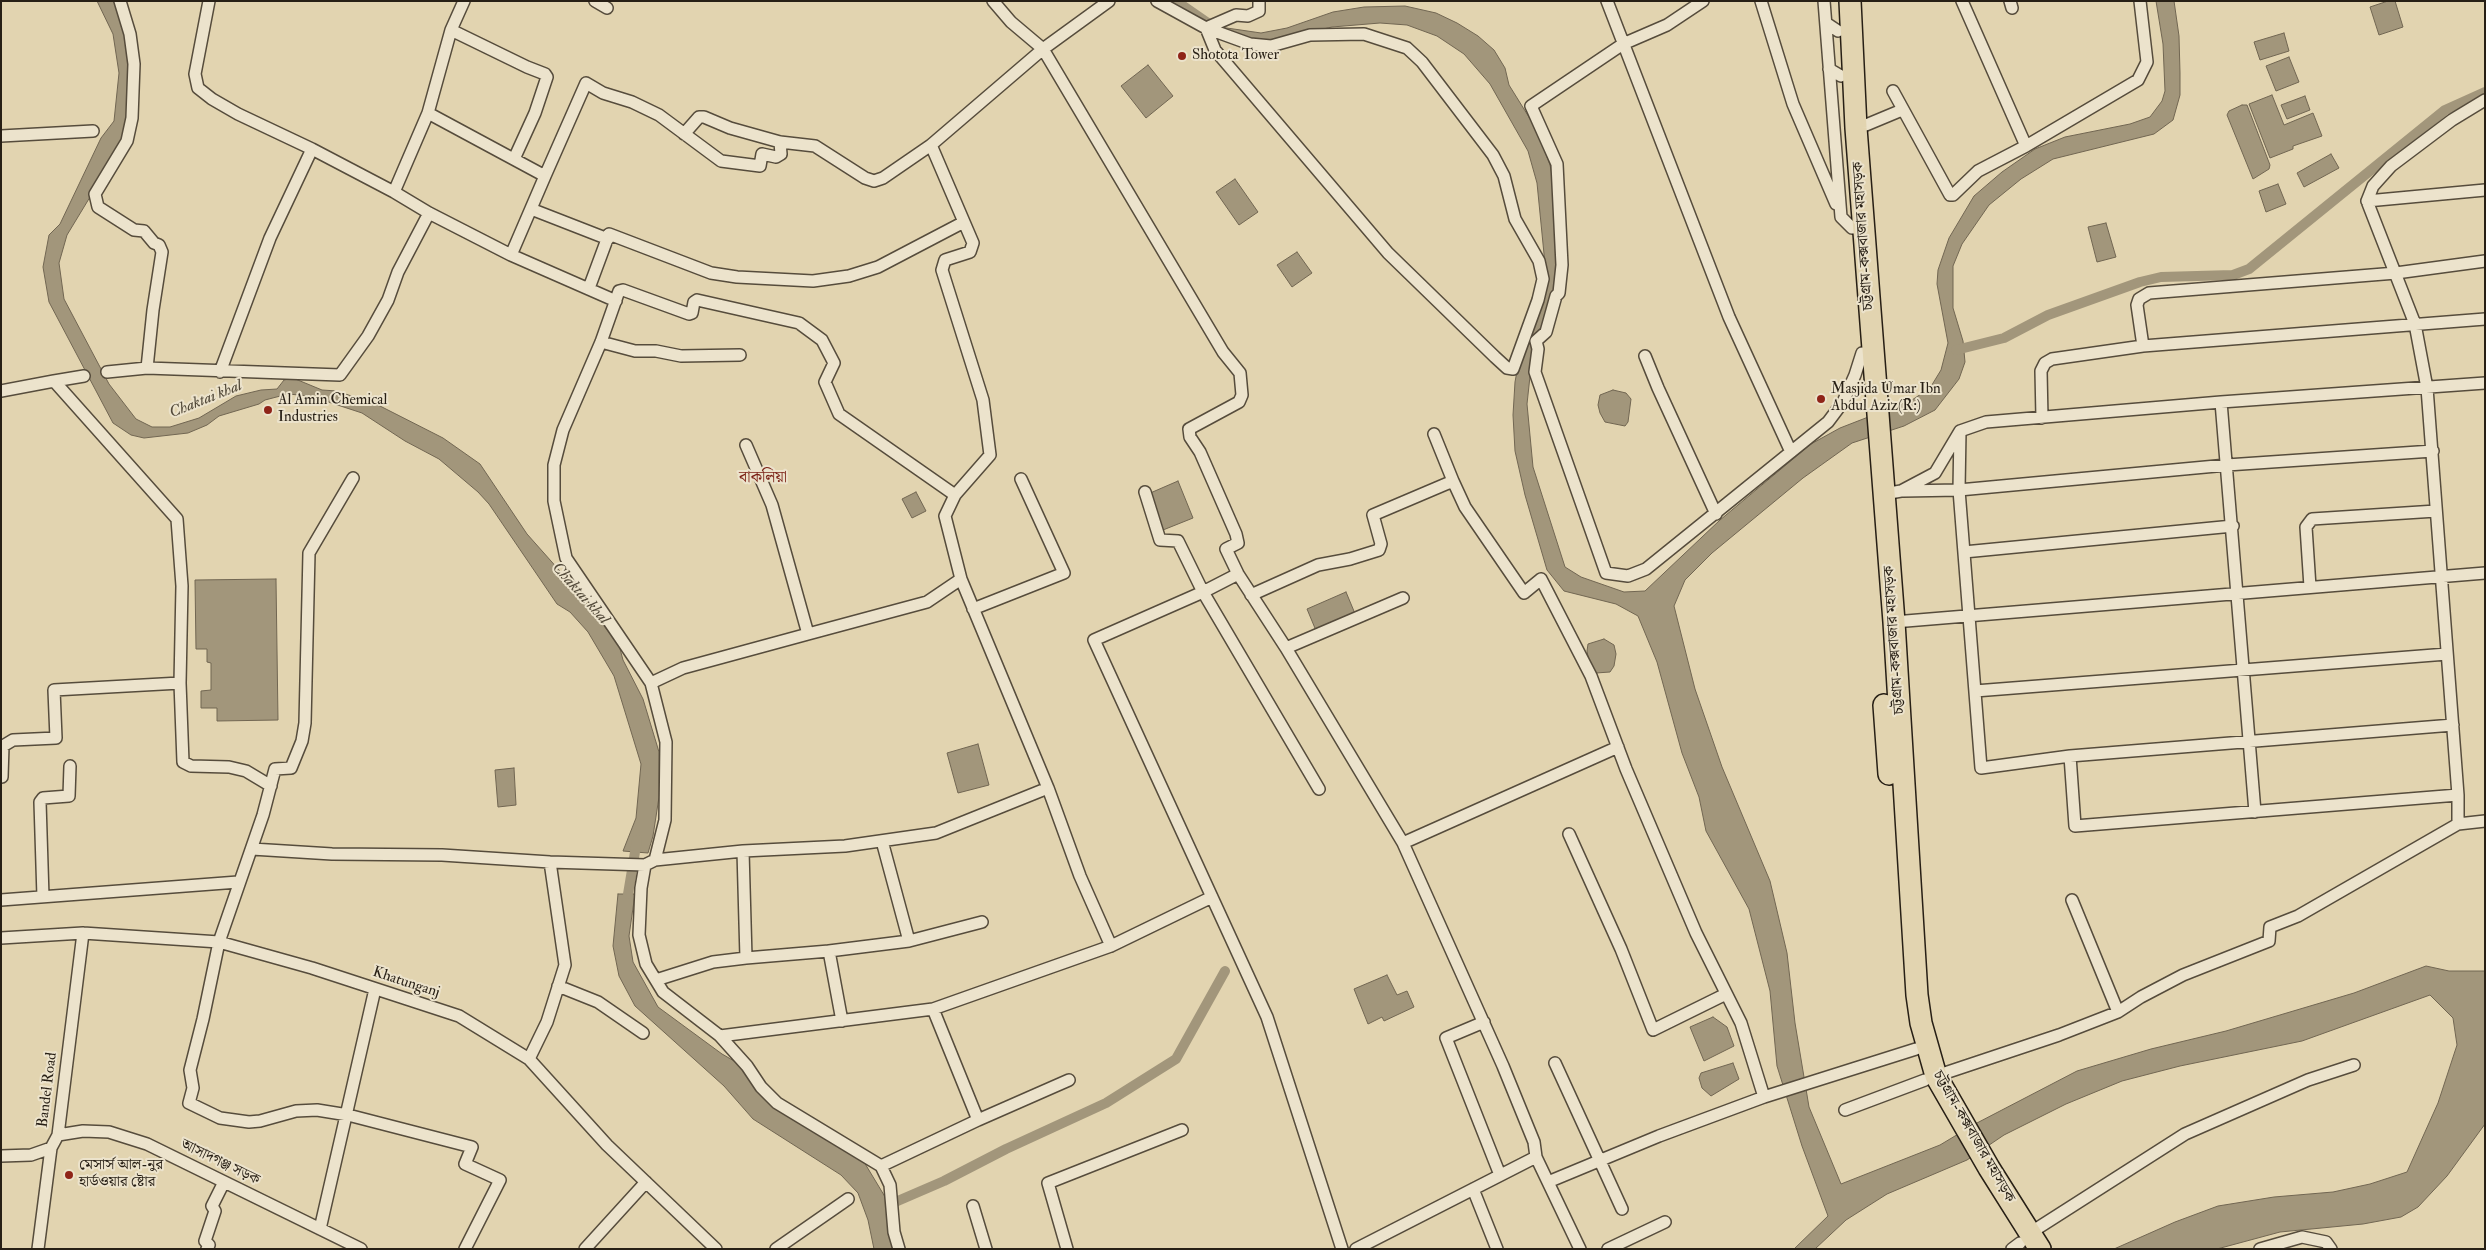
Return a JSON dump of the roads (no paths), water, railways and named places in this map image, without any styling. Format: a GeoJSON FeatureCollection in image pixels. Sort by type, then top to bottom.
{"type":"FeatureCollection","features":[{"type":"Feature","properties":{"kind":"highway","name":"চট্টগ্রাম-কক্সবাজার মহাসড়ক"},"geometry":{"type":"LineString","coordinates":[[1835,1],[1832,27],[1850,71]]}},
{"type":"Feature","properties":{"kind":"highway","name":"চট্টগ্রাম-কক্সবাজার মহাসড়ক"},"geometry":{"type":"LineString","coordinates":[[1850,1],[1852,224],[1862,353],[1869,379]]}},
{"type":"Feature","properties":{"kind":"highway","name":"চট্টগ্রাম-কক্সবাজার মহাসড়ক"},"geometry":{"type":"LineString","coordinates":[[1852,224],[1869,379],[1875,467],[1880,624],[1916,995],[1930,1078]]}},
{"type":"Feature","properties":{"kind":"highway","name":"চট্টগ্রাম-কক্সবাজার মহাসড়ক"},"geometry":{"type":"LineString","coordinates":[[1875,467],[1893,492],[1898,798],[1904,994],[1909,1026],[1916,1049],[1930,1078],[2025,1244]]}},
{"type":"Feature","properties":{"kind":"street"},"geometry":{"type":"LineString","coordinates":[[120,1],[130,34],[134,64],[132,118],[127,142],[95,194],[98,207],[134,230],[144,232],[154,243],[159,245],[162,252],[153,310],[148,368]]}},
{"type":"Feature","properties":{"kind":"street"},"geometry":{"type":"LineString","coordinates":[[210,1],[196,68],[198,88],[212,100],[312,149],[511,255],[616,301]]}},
{"type":"Feature","properties":{"kind":"street"},"geometry":{"type":"LineString","coordinates":[[394,192],[428,113],[451,30],[464,1]]}},
{"type":"Feature","properties":{"kind":"street"},"geometry":{"type":"LineString","coordinates":[[595,1],[607,8]]}},
{"type":"Feature","properties":{"kind":"street"},"geometry":{"type":"LineString","coordinates":[[993,1],[1011,22],[1044,49],[1224,352],[1240,373],[1242,395],[1239,402],[1189,429],[1190,437],[1200,452],[1236,534],[1238,543],[1226,549],[1238,574],[1286,648],[1403,843],[1484,1022],[1534,1142],[1536,1157],[1580,1249]]}},
{"type":"Feature","properties":{"kind":"street"},"geometry":{"type":"LineString","coordinates":[[684,134],[699,117],[704,117],[730,128],[780,142],[816,146],[865,178],[874,181],[883,178],[931,146],[1044,49],[1110,1]]}},
{"type":"Feature","properties":{"kind":"street"},"geometry":{"type":"LineString","coordinates":[[1157,1],[1206,28],[1250,44],[1271,46],[1310,35],[1364,34],[1408,48],[1422,62],[1493,155],[1504,176],[1515,219],[1539,261],[1543,279],[1540,293],[1513,369],[1507,368],[1495,357],[1388,253],[1214,50],[1206,28]]}},
{"type":"Feature","properties":{"kind":"street"},"geometry":{"type":"LineString","coordinates":[[1206,28],[1236,15],[1248,16],[1259,11],[1259,1]]}},
{"type":"Feature","properties":{"kind":"street"},"geometry":{"type":"LineString","coordinates":[[1607,1],[1622,44],[1729,316],[1791,452]]}},
{"type":"Feature","properties":{"kind":"street"},"geometry":{"type":"LineString","coordinates":[[1703,1],[1666,25],[1622,44],[1531,106],[1557,164],[1562,265],[1560,293],[1556,296],[1546,332],[1536,341],[1538,349],[1535,372],[1606,573],[1628,576],[1646,569],[1828,422],[1843,402],[1862,353]]}},
{"type":"Feature","properties":{"kind":"street"},"geometry":{"type":"LineString","coordinates":[[1761,1],[1793,104],[1852,224]]}},
{"type":"Feature","properties":{"kind":"street"},"geometry":{"type":"LineString","coordinates":[[1824,1],[1832,27]]}},
{"type":"Feature","properties":{"kind":"street"},"geometry":{"type":"LineString","coordinates":[[1852,224],[1850,71],[1858,1]]}},
{"type":"Feature","properties":{"kind":"street"},"geometry":{"type":"LineString","coordinates":[[1962,1],[2026,146]]}},
{"type":"Feature","properties":{"kind":"street"},"geometry":{"type":"LineString","coordinates":[[1893,91],[1951,196],[1978,171],[2026,146],[2138,80],[2147,62],[2140,1]]}},
{"type":"Feature","properties":{"kind":"street"},"geometry":{"type":"LineString","coordinates":[[451,30],[545,74],[547,77],[535,113],[514,159]]}},
{"type":"Feature","properties":{"kind":"street"},"geometry":{"type":"LineString","coordinates":[[1850,71],[1866,124],[1872,209],[1870,219],[1852,224]]}},
{"type":"Feature","properties":{"kind":"street"},"geometry":{"type":"LineString","coordinates":[[511,255],[583,85],[586,83],[603,93],[658,115],[721,161],[758,167],[761,164],[762,154],[778,157],[780,142]]}},
{"type":"Feature","properties":{"kind":"street"},"geometry":{"type":"LineString","coordinates":[[2458,824],[2453,725],[2427,388],[2415,324],[2367,201],[2373,186],[2391,166],[2452,120],[2485,100]]}},
{"type":"Feature","properties":{"kind":"street"},"geometry":{"type":"LineString","coordinates":[[1866,124],[1902,110]]}},
{"type":"Feature","properties":{"kind":"street"},"geometry":{"type":"LineString","coordinates":[[428,113],[545,176]]}},
{"type":"Feature","properties":{"kind":"street"},"geometry":{"type":"LineString","coordinates":[[1,136],[93,130]]}},
{"type":"Feature","properties":{"kind":"street"},"geometry":{"type":"LineString","coordinates":[[931,146],[973,243],[970,252],[945,260],[942,270],[983,400],[990,454],[955,495],[945,516],[961,579],[1048,788],[1080,876],[1111,946]]}},
{"type":"Feature","properties":{"kind":"street"},"geometry":{"type":"LineString","coordinates":[[220,372],[270,238],[312,149]]}},
{"type":"Feature","properties":{"kind":"street"},"geometry":{"type":"LineString","coordinates":[[2367,201],[2485,190]]}},
{"type":"Feature","properties":{"kind":"street"},"geometry":{"type":"LineString","coordinates":[[531,209],[608,239]]}},
{"type":"Feature","properties":{"kind":"street"},"geometry":{"type":"LineString","coordinates":[[107,372],[148,368],[335,376],[342,373],[368,336],[388,300],[395,278],[429,213]]}},
{"type":"Feature","properties":{"kind":"street"},"geometry":{"type":"LineString","coordinates":[[589,288],[611,234],[711,273],[736,277],[814,281],[849,276],[878,267],[964,222]]}},
{"type":"Feature","properties":{"kind":"street"},"geometry":{"type":"LineString","coordinates":[[2143,346],[2137,305],[2139,299],[2149,293],[2396,273],[2485,261]]}},
{"type":"Feature","properties":{"kind":"street"},"geometry":{"type":"LineString","coordinates":[[899,1249],[894,1232],[890,1185],[881,1166],[777,1103],[761,1087],[747,1066],[720,1036],[663,992],[646,964],[639,935],[641,888],[646,863],[665,820],[666,742],[651,683],[566,558],[554,501],[554,465],[564,430],[601,342],[619,291],[623,290],[689,314],[692,312],[694,302],[697,300],[799,323],[822,340],[834,363],[825,382],[839,414],[955,495]]}},
{"type":"Feature","properties":{"kind":"street"},"geometry":{"type":"LineString","coordinates":[[2042,418],[2041,371],[2045,363],[2052,359],[2143,346],[2485,319]]}},
{"type":"Feature","properties":{"kind":"street"},"geometry":{"type":"LineString","coordinates":[[601,342],[636,351],[656,351],[681,356],[740,355]]}},
{"type":"Feature","properties":{"kind":"street"},"geometry":{"type":"LineString","coordinates":[[1645,356],[1716,514]]}},
{"type":"Feature","properties":{"kind":"street"},"geometry":{"type":"LineString","coordinates":[[1,391],[84,376]]}},
{"type":"Feature","properties":{"kind":"street"},"geometry":{"type":"LineString","coordinates":[[54,381],[177,520],[182,586],[180,683],[184,762],[190,766],[229,767],[246,771],[271,786]]}},
{"type":"Feature","properties":{"kind":"street"},"geometry":{"type":"LineString","coordinates":[[1893,492],[1935,473],[1960,431],[1986,422],[2221,402],[2485,383]]}},
{"type":"Feature","properties":{"kind":"street"},"geometry":{"type":"LineString","coordinates":[[2221,402],[2239,592],[2255,812]]}},
{"type":"Feature","properties":{"kind":"street"},"geometry":{"type":"LineString","coordinates":[[1960,431],[1959,490],[1981,768],[2070,756],[2453,725]]}},
{"type":"Feature","properties":{"kind":"street"},"geometry":{"type":"LineString","coordinates":[[1434,434],[1465,506],[1524,593],[1541,579],[1590,676],[1696,933],[1741,1024],[1764,1097]]}},
{"type":"Feature","properties":{"kind":"street"},"geometry":{"type":"LineString","coordinates":[[746,445],[772,505],[808,634]]}},
{"type":"Feature","properties":{"kind":"street"},"geometry":{"type":"LineString","coordinates":[[1893,492],[1959,490],[2227,465],[2432,451]]}},
{"type":"Feature","properties":{"kind":"street"},"geometry":{"type":"LineString","coordinates":[[353,478],[309,553],[305,723],[299,753],[291,768],[275,769],[252,850],[238,882],[219,942],[190,1070],[193,1088],[189,1103],[220,1118],[249,1122],[260,1121],[296,1110],[317,1110],[348,1115],[472,1147],[465,1164],[500,1180],[465,1249]]}},
{"type":"Feature","properties":{"kind":"street"},"geometry":{"type":"LineString","coordinates":[[973,609],[1064,573],[1021,479]]}},
{"type":"Feature","properties":{"kind":"street"},"geometry":{"type":"LineString","coordinates":[[1252,595],[1318,565],[1350,559],[1379,550],[1381,544],[1373,515],[1453,481]]}},
{"type":"Feature","properties":{"kind":"street"},"geometry":{"type":"LineString","coordinates":[[1145,492],[1160,540],[1178,541],[1203,592],[1319,789]]}},
{"type":"Feature","properties":{"kind":"street"},"geometry":{"type":"LineString","coordinates":[[2310,587],[2306,527],[2312,519],[2436,512]]}},
{"type":"Feature","properties":{"kind":"street"},"geometry":{"type":"LineString","coordinates":[[1964,552],[2233,526]]}},
{"type":"Feature","properties":{"kind":"street"},"geometry":{"type":"LineString","coordinates":[[1894,622],[2485,573]]}},
{"type":"Feature","properties":{"kind":"street"},"geometry":{"type":"LineString","coordinates":[[1238,574],[1203,592],[1094,640],[1267,1016],[1342,1249]]}},
{"type":"Feature","properties":{"kind":"street"},"geometry":{"type":"LineString","coordinates":[[651,683],[683,668],[926,602],[961,579]]}},
{"type":"Feature","properties":{"kind":"street"},"geometry":{"type":"LineString","coordinates":[[1286,648],[1403,598]]}},
{"type":"Feature","properties":{"kind":"street"},"geometry":{"type":"LineString","coordinates":[[1975,691],[2447,654]]}},
{"type":"Feature","properties":{"kind":"street"},"geometry":{"type":"LineString","coordinates":[[2,777],[4,746],[13,740],[56,738],[54,690],[180,683]]}},
{"type":"Feature","properties":{"kind":"street"},"geometry":{"type":"LineString","coordinates":[[1403,843],[1618,747]]}},
{"type":"Feature","properties":{"kind":"street"},"geometry":{"type":"LineString","coordinates":[[2070,756],[2075,826],[2458,796]]}},
{"type":"Feature","properties":{"kind":"street"},"geometry":{"type":"LineString","coordinates":[[43,897],[40,802],[43,798],[69,796],[70,766]]}},
{"type":"Feature","properties":{"kind":"street"},"geometry":{"type":"LineString","coordinates":[[252,850],[332,854],[442,855],[608,865],[646,863],[743,852],[845,846],[936,833],[1048,788]]}},
{"type":"Feature","properties":{"kind":"street"},"geometry":{"type":"LineString","coordinates":[[1845,1110],[1930,1078],[2059,1036],[2118,1012],[2141,997],[2183,975],[2269,941],[2270,927],[2298,916],[2458,824],[2485,822]]}},
{"type":"Feature","properties":{"kind":"street"},"geometry":{"type":"LineString","coordinates":[[1569,834],[1622,949],[1653,1030],[1726,994]]}},
{"type":"Feature","properties":{"kind":"street"},"geometry":{"type":"LineString","coordinates":[[882,841],[909,941]]}},
{"type":"Feature","properties":{"kind":"street"},"geometry":{"type":"LineString","coordinates":[[743,852],[746,958]]}},
{"type":"Feature","properties":{"kind":"street"},"geometry":{"type":"LineString","coordinates":[[529,1059],[547,1022],[565,964],[550,862]]}},
{"type":"Feature","properties":{"kind":"street"},"geometry":{"type":"LineString","coordinates":[[1,900],[238,882]]}},
{"type":"Feature","properties":{"kind":"street"},"geometry":{"type":"LineString","coordinates":[[720,1036],[933,1009],[1111,946],[1212,897]]}},
{"type":"Feature","properties":{"kind":"street"},"geometry":{"type":"LineString","coordinates":[[2072,900],[2118,1012]]}},
{"type":"Feature","properties":{"kind":"street"},"geometry":{"type":"LineString","coordinates":[[656,980],[713,962],[909,941],[982,922]]}},
{"type":"Feature","properties":{"kind":"street","name":"Khatunganj"},"geometry":{"type":"LineString","coordinates":[[1,938],[83,933],[219,942],[312,968],[459,1016],[529,1059],[607,1145],[716,1249]]}},
{"type":"Feature","properties":{"kind":"street","name":"Bandel Road"},"geometry":{"type":"LineString","coordinates":[[38,1249],[51,1148],[58,1135],[83,933]]}},
{"type":"Feature","properties":{"kind":"street"},"geometry":{"type":"LineString","coordinates":[[829,951],[842,1021]]}},
{"type":"Feature","properties":{"kind":"street"},"geometry":{"type":"LineString","coordinates":[[558,986],[598,1002],[643,1033]]}},
{"type":"Feature","properties":{"kind":"street"},"geometry":{"type":"LineString","coordinates":[[320,1229],[348,1115],[375,989]]}},
{"type":"Feature","properties":{"kind":"street"},"geometry":{"type":"LineString","coordinates":[[933,1009],[978,1120]]}},
{"type":"Feature","properties":{"kind":"street"},"geometry":{"type":"LineString","coordinates":[[1484,1022],[1446,1038],[1500,1175]]}},
{"type":"Feature","properties":{"kind":"street"},"geometry":{"type":"LineString","coordinates":[[1548,1182],[1659,1136],[1764,1097],[1916,1049]]}},
{"type":"Feature","properties":{"kind":"street"},"geometry":{"type":"LineString","coordinates":[[1555,1063],[1622,1210]]}},
{"type":"Feature","properties":{"kind":"street"},"geometry":{"type":"LineString","coordinates":[[2025,1244],[2185,1134],[2308,1080],[2354,1065]]}},
{"type":"Feature","properties":{"kind":"street"},"geometry":{"type":"LineString","coordinates":[[881,1166],[1069,1080]]}},
{"type":"Feature","properties":{"kind":"street"},"geometry":{"type":"LineString","coordinates":[[1067,1249],[1048,1183],[1182,1130]]}},
{"type":"Feature","properties":{"kind":"street","name":"আসাদগঞ্জ সড়ক"},"geometry":{"type":"LineString","coordinates":[[58,1135],[83,1131],[109,1132],[148,1144],[361,1249]]}},
{"type":"Feature","properties":{"kind":"street"},"geometry":{"type":"LineString","coordinates":[[1,1156],[31,1154],[51,1148]]}},
{"type":"Feature","properties":{"kind":"street"},"geometry":{"type":"LineString","coordinates":[[1356,1249],[1536,1157]]}},
{"type":"Feature","properties":{"kind":"street"},"geometry":{"type":"LineString","coordinates":[[207,1249],[209,1245],[205,1241],[215,1211],[212,1206],[224,1182]]}},
{"type":"Feature","properties":{"kind":"street"},"geometry":{"type":"LineString","coordinates":[[585,1249],[646,1182]]}},
{"type":"Feature","properties":{"kind":"street"},"geometry":{"type":"LineString","coordinates":[[1474,1189],[1497,1249]]}},
{"type":"Feature","properties":{"kind":"street"},"geometry":{"type":"LineString","coordinates":[[776,1249],[848,1199]]}},
{"type":"Feature","properties":{"kind":"street"},"geometry":{"type":"LineString","coordinates":[[973,1206],[986,1249]]}},
{"type":"Feature","properties":{"kind":"street"},"geometry":{"type":"LineString","coordinates":[[1608,1249],[1665,1222]]}},
{"type":"Feature","properties":{"kind":"street"},"geometry":{"type":"LineString","coordinates":[[2260,1249],[2302,1237],[2326,1242],[2331,1249]]}},
{"type":"Feature","properties":{"kind":"waterway"},"geometry":{"type":"LineString","coordinates":[[1176,1],[1208,23]]}},
{"type":"Feature","properties":{"kind":"waterway"},"geometry":{"type":"LineString","coordinates":[[1956,350],[2004,338],[2048,315],[2140,282],[2161,277],[2233,275],[2249,269],[2445,110],[2485,92]]}},
{"type":"Feature","properties":{"kind":"waterway","name":"Chaktai khal"},"geometry":{"type":"LineString","coordinates":[[628,894],[637,840]]}},
{"type":"Feature","properties":{"kind":"waterway"},"geometry":{"type":"LineString","coordinates":[[886,1206],[944,1181],[1006,1149],[1106,1103],[1176,1059],[1225,971]]}},
{"type":"Feature","properties":{"kind":"place","name":"Shotota Tower"},"geometry":{"type":"Point","coordinates":[1182,56]}},
{"type":"Feature","properties":{"kind":"place","name":"Masjida Umar Ibn Abdul Aziz(R:)"},"geometry":{"type":"Point","coordinates":[1821,399]}},
{"type":"Feature","properties":{"kind":"place","name":"Al Amin Chemical Industries"},"geometry":{"type":"Point","coordinates":[268,410]}},
{"type":"Feature","properties":{"kind":"place","name":"মেসার্স আল-নুর হার্ডওয়ার ষ্টোর"},"geometry":{"type":"Point","coordinates":[69,1175]}},
{"type":"Feature","properties":{"kind":"district","name":"বাকলিয়া"},"geometry":{"type":"Point","coordinates":[763,479]}}]}
